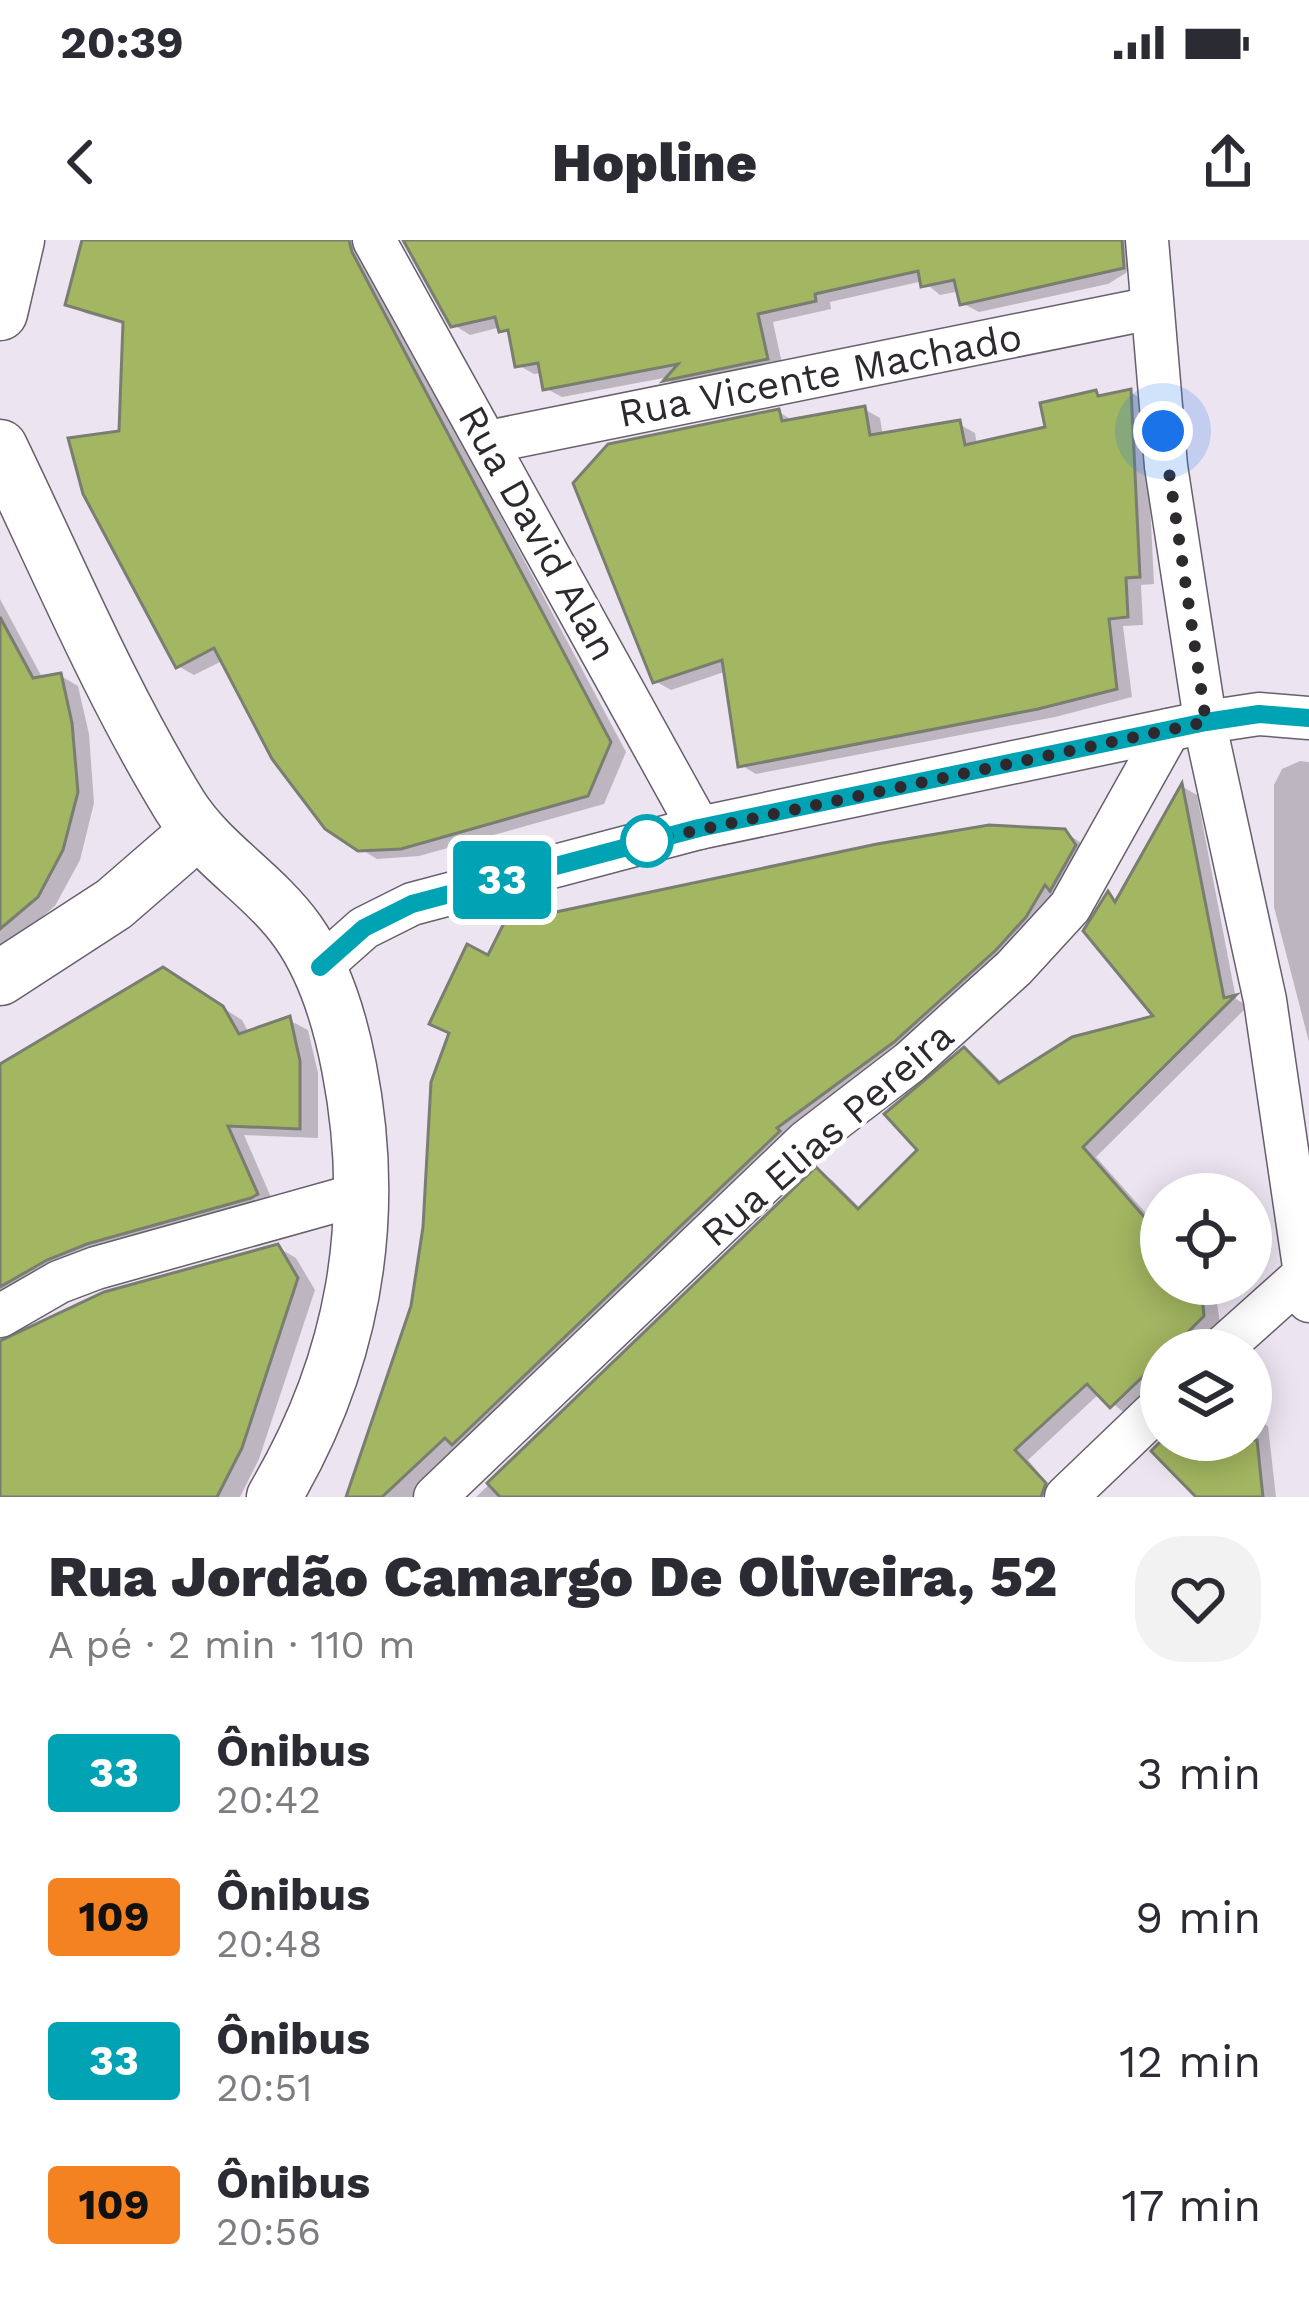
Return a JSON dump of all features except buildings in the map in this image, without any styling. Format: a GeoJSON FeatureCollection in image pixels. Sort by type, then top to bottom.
{"type":"FeatureCollection","features":[{"type":"Feature","properties":{"kind":"street"},"geometry":{"type":"LineString","coordinates":[[0,313],[17,240]]}},
{"type":"Feature","properties":{"kind":"street","name":"Rua David Alan"},"geometry":{"type":"LineString","coordinates":[[374,240],[699,828]]}},
{"type":"Feature","properties":{"kind":"street"},"geometry":{"type":"LineString","coordinates":[[1147,240],[1187,726],[1265,1000],[1307,1287],[1249,1329]]}},
{"type":"Feature","properties":{"kind":"street","name":"Rua Vicente Machado"},"geometry":{"type":"LineString","coordinates":[[488,442],[1151,308]]}},
{"type":"Feature","properties":{"kind":"street"},"geometry":{"type":"LineString","coordinates":[[0,447],[146,750],[197,832],[270,898],[296,929],[320,967],[344,1040],[360,1122],[364,1193],[359,1268],[346,1327],[318,1408],[274,1497]]}},
{"type":"Feature","properties":{"kind":"street"},"geometry":{"type":"LineString","coordinates":[[320,967],[364,928],[412,904],[699,828],[1187,726],[1259,714],[1309,718]]}},
{"type":"Feature","properties":{"kind":"street","name":"Rua Elias Pereira"},"geometry":{"type":"LineString","coordinates":[[435,1497],[807,1141],[910,1062],[1014,968],[1070,907],[1187,726]]}},
{"type":"Feature","properties":{"kind":"street"},"geometry":{"type":"LineString","coordinates":[[0,977],[114,904],[197,832]]}},
{"type":"Feature","properties":{"kind":"street"},"geometry":{"type":"LineString","coordinates":[[0,1316],[59,1282],[96,1268],[364,1193]]}},
{"type":"Feature","properties":{"kind":"street"},"geometry":{"type":"LineString","coordinates":[[1066,1497],[1140,1426]]}},
{"type":"Feature","properties":{"kind":"bus line","name":"33"},"geometry":{"type":"LineString","coordinates":[[320,967],[364,928],[412,904],[699,828],[1206,722],[1259,714],[1309,718]]}},
{"type":"Feature","properties":{"kind":"route"},"geometry":{"type":"LineString","coordinates":[[647,841],[1206,722],[1163,431]]}}]}
